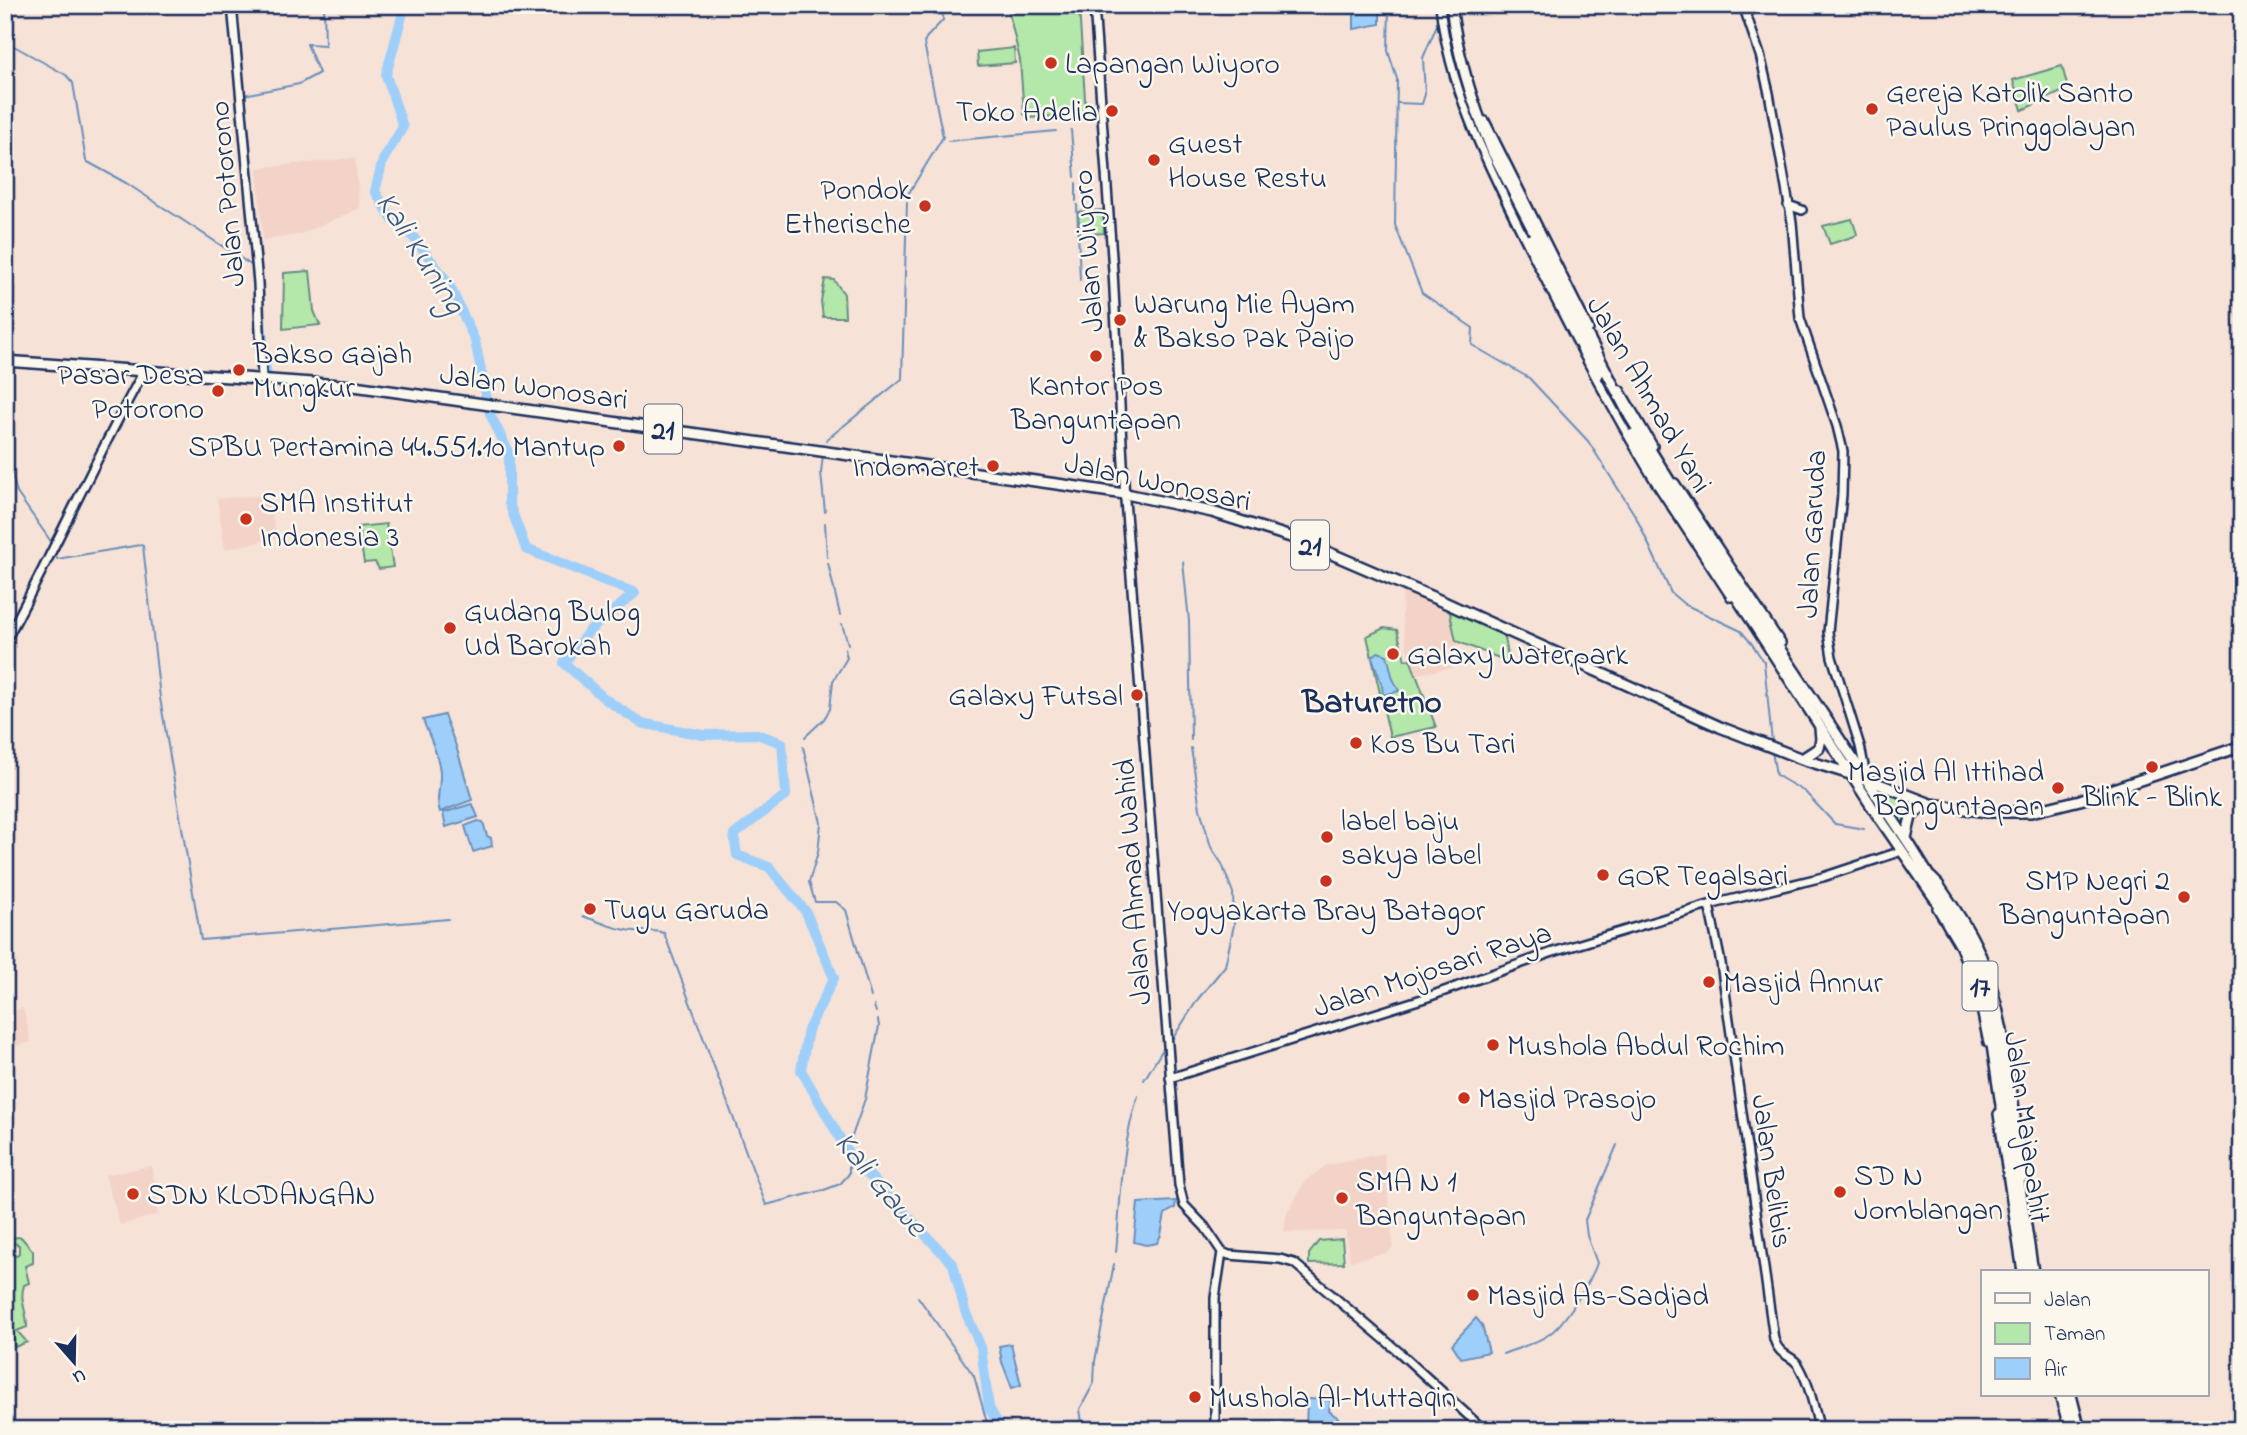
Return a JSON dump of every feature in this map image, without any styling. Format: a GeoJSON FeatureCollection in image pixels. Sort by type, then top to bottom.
{"type":"FeatureCollection","features":[{"type":"Feature","properties":{"kind":"main road","name":"Jalan Ahmad Yani"},"geometry":{"type":"LineString","coordinates":[[1445,5],[1462,88],[1490,163],[1607,388],[1691,531],[1866,779]]}},
{"type":"Feature","properties":{"kind":"main road","name":"Jalan Ahmad Yani"},"geometry":{"type":"LineString","coordinates":[[1453,5],[1455,36],[1477,116],[1493,153],[1611,382],[1810,701],[1819,723],[1852,775]]}},
{"type":"Feature","properties":{"kind":"main road","name":"Jalan Wonosari"},"geometry":{"type":"LineString","coordinates":[[5,361],[354,386],[1125,495],[1212,512],[1297,540],[1763,744],[1866,779],[1926,803],[1987,812],[2031,812],[2096,795],[2242,746]]}},
{"type":"Feature","properties":{"kind":"main road"},"geometry":{"type":"LineString","coordinates":[[1802,759],[1821,745],[1819,723]]}},
{"type":"Feature","properties":{"kind":"main road","name":"Jalan Majapahit"},"geometry":{"type":"LineString","coordinates":[[1852,775],[1902,851],[1925,877]]}},
{"type":"Feature","properties":{"kind":"main road","name":"Jalan Majapahit"},"geometry":{"type":"LineString","coordinates":[[1866,779],[1906,838],[1973,965],[2006,1107],[2036,1270]]}},
{"type":"Feature","properties":{"kind":"main road"},"geometry":{"type":"LineString","coordinates":[[1906,838],[1911,817],[1926,803]]}},
{"type":"Feature","properties":{"kind":"main road","name":"Jalan Majapahit"},"geometry":{"type":"LineString","coordinates":[[2006,1107],[2024,1270]]}},
{"type":"Feature","properties":{"kind":"main road"},"geometry":{"type":"LineString","coordinates":[[2058,1396],[2068,1430]]}},
{"type":"Feature","properties":{"kind":"main road"},"geometry":{"type":"LineString","coordinates":[[2070,1396],[2079,1430]]}},
{"type":"Feature","properties":{"kind":"street","name":"Jalan Potorono"},"geometry":{"type":"LineString","coordinates":[[232,5],[256,266],[270,379]]}},
{"type":"Feature","properties":{"kind":"street","name":"Jalan Wiyoro"},"geometry":{"type":"LineString","coordinates":[[1094,5],[1113,271],[1125,495]]}},
{"type":"Feature","properties":{"kind":"street"},"geometry":{"type":"LineString","coordinates":[[1440,5],[1448,55],[1457,87],[1472,128],[1490,163]]}},
{"type":"Feature","properties":{"kind":"street","name":"Jalan Garuda"},"geometry":{"type":"LineString","coordinates":[[1743,5],[1763,68],[1788,205],[1804,336],[1837,426],[1843,451],[1842,495],[1828,632],[1832,657],[1860,743],[1866,779]]}},
{"type":"Feature","properties":{"kind":"street"},"geometry":{"type":"LineString","coordinates":[[1788,205],[1802,210]]}},
{"type":"Feature","properties":{"kind":"street"},"geometry":{"type":"LineString","coordinates":[[5,642],[144,371]]}},
{"type":"Feature","properties":{"kind":"street","name":"Jalan Ahmad Wahid"},"geometry":{"type":"LineString","coordinates":[[1125,495],[1181,1196],[1184,1205],[1205,1227],[1222,1252]]}},
{"type":"Feature","properties":{"kind":"street","name":"Jalan Mojosari Raya"},"geometry":{"type":"LineString","coordinates":[[1170,1078],[1425,998],[1543,956],[1709,905],[1823,877],[1897,855],[1902,851]]}},
{"type":"Feature","properties":{"kind":"street"},"geometry":{"type":"LineString","coordinates":[[1925,877],[1939,884],[1971,933],[1990,977],[2006,1058],[2023,1193]]}},
{"type":"Feature","properties":{"kind":"street"},"geometry":{"type":"LineString","coordinates":[[1925,877],[1963,953],[1979,1001],[1993,1073],[2011,1213],[2024,1270]]}},
{"type":"Feature","properties":{"kind":"street","name":"Jalan Belibis"},"geometry":{"type":"LineString","coordinates":[[1709,905],[1721,963],[1774,1339],[1781,1353],[1797,1363],[1820,1430]]}},
{"type":"Feature","properties":{"kind":"street"},"geometry":{"type":"LineString","coordinates":[[1215,1430],[1215,1298],[1222,1252],[1294,1263],[1399,1352],[1484,1430]]}},
{"type":"Feature","properties":{"kind":"shaded area"},"geometry":{"type":"Polygon","coordinates":[[[355,158],[360,208],[299,235],[263,240],[257,168],[355,158]]]}},
{"type":"Feature","properties":{"kind":"shaded area","name":"SMA Institut Indonesia 3"},"geometry":{"type":"Polygon","coordinates":[[[267,495],[277,538],[225,549],[217,499],[267,495]]]}},
{"type":"Feature","properties":{"kind":"shaded area"},"geometry":{"type":"Polygon","coordinates":[[[1403,587],[1448,605],[1461,666],[1418,674],[1407,650],[1402,617],[1403,587]]]}},
{"type":"Feature","properties":{"kind":"shaded area"},"geometry":{"type":"Polygon","coordinates":[[[23,1008],[31,1042],[5,1048],[5,1012],[23,1008]]]}},
{"type":"Feature","properties":{"kind":"shaded area","name":"SMA N 1 Banguntapan"},"geometry":{"type":"Polygon","coordinates":[[[1384,1153],[1393,1246],[1389,1252],[1350,1261],[1345,1231],[1284,1232],[1286,1216],[1305,1181],[1325,1166],[1384,1153]]]}},
{"type":"Feature","properties":{"kind":"shaded area","name":"SDN KLODANGAN"},"geometry":{"type":"Polygon","coordinates":[[[152,1166],[158,1214],[120,1225],[105,1175],[152,1166]]]}},
{"type":"Feature","properties":{"kind":"green space","name":"Lapangan Wiyoro"},"geometry":{"type":"Polygon","coordinates":[[[1079,7],[1086,114],[1028,118],[1024,114],[1020,60],[1009,13],[1079,7]]]}},
{"type":"Feature","properties":{"kind":"green space"},"geometry":{"type":"Polygon","coordinates":[[[1014,48],[1015,63],[978,66],[977,52],[1014,48]]]}},
{"type":"Feature","properties":{"kind":"green space"},"geometry":{"type":"Polygon","coordinates":[[[2062,66],[2068,89],[2022,110],[2013,80],[2062,66]]]}},
{"type":"Feature","properties":{"kind":"green space"},"geometry":{"type":"Polygon","coordinates":[[[1103,210],[1104,233],[1080,235],[1078,212],[1103,210]]]}},
{"type":"Feature","properties":{"kind":"green space"},"geometry":{"type":"Polygon","coordinates":[[[1852,219],[1857,234],[1830,244],[1823,226],[1852,219]]]}},
{"type":"Feature","properties":{"kind":"green space"},"geometry":{"type":"Polygon","coordinates":[[[310,271],[314,311],[320,325],[283,329],[284,273],[310,271]]]}},
{"type":"Feature","properties":{"kind":"green space"},"geometry":{"type":"Polygon","coordinates":[[[825,279],[834,280],[844,294],[845,317],[823,317],[821,301],[825,279]]]}},
{"type":"Feature","properties":{"kind":"green space"},"geometry":{"type":"Polygon","coordinates":[[[386,524],[393,567],[379,569],[375,562],[364,563],[358,527],[386,524]]]}},
{"type":"Feature","properties":{"kind":"green space"},"geometry":{"type":"Polygon","coordinates":[[[1448,604],[1504,632],[1509,662],[1456,641],[1448,604]]]}},
{"type":"Feature","properties":{"kind":"green space","name":"Galaxy Waterpark"},"geometry":{"type":"Polygon","coordinates":[[[1384,628],[1397,630],[1405,660],[1410,659],[1436,727],[1390,737],[1367,636],[1384,628]]]}},
{"type":"Feature","properties":{"kind":"green space"},"geometry":{"type":"Polygon","coordinates":[[[1871,783],[1918,804],[1904,831],[1871,783]]]}},
{"type":"Feature","properties":{"kind":"green space"},"geometry":{"type":"Polygon","coordinates":[[[21,1237],[33,1251],[33,1263],[25,1266],[29,1283],[24,1285],[22,1296],[27,1327],[17,1331],[27,1342],[15,1347],[10,1318],[5,1309],[5,1254],[16,1256],[19,1253],[19,1245],[14,1243],[5,1252],[5,1238],[21,1237]]]}},
{"type":"Feature","properties":{"kind":"green space"},"geometry":{"type":"Polygon","coordinates":[[[1342,1239],[1344,1263],[1309,1264],[1309,1254],[1319,1241],[1342,1239]]]}},
{"type":"Feature","properties":{"kind":"water"},"geometry":{"type":"Polygon","coordinates":[[[1354,5],[1380,5],[1380,24],[1354,29],[1354,5]]]}},
{"type":"Feature","properties":{"kind":"water"},"geometry":{"type":"Polygon","coordinates":[[[1378,652],[1387,655],[1399,691],[1383,695],[1372,657],[1378,652]]]}},
{"type":"Feature","properties":{"kind":"water"},"geometry":{"type":"Polygon","coordinates":[[[444,715],[472,800],[440,812],[439,766],[423,720],[444,715]]]}},
{"type":"Feature","properties":{"kind":"water"},"geometry":{"type":"Polygon","coordinates":[[[471,804],[478,817],[446,827],[443,813],[471,804]]]}},
{"type":"Feature","properties":{"kind":"water"},"geometry":{"type":"Polygon","coordinates":[[[483,822],[492,846],[473,852],[465,826],[483,822]]]}},
{"type":"Feature","properties":{"kind":"water"},"geometry":{"type":"Polygon","coordinates":[[[1176,1201],[1175,1208],[1165,1214],[1157,1243],[1146,1245],[1134,1242],[1138,1203],[1176,1201]]]}},
{"type":"Feature","properties":{"kind":"water"},"geometry":{"type":"Polygon","coordinates":[[[1476,1318],[1482,1325],[1489,1352],[1461,1358],[1452,1344],[1476,1318]]]}},
{"type":"Feature","properties":{"kind":"water"},"geometry":{"type":"Polygon","coordinates":[[[1011,1344],[1021,1385],[1012,1388],[999,1346],[1011,1344]]]}},
{"type":"Feature","properties":{"kind":"water"},"geometry":{"type":"Polygon","coordinates":[[[1307,1399],[1331,1400],[1329,1411],[1341,1420],[1331,1430],[1306,1430],[1307,1399]]]}},
{"type":"Feature","properties":{"kind":"waterway","name":"Kali Gawe"},"geometry":{"type":"LineString","coordinates":[[405,5],[386,75],[403,127],[383,160],[375,191],[392,219],[414,238],[449,284],[475,341],[490,414],[509,453],[509,503],[526,549],[635,593],[589,631],[564,663],[605,699],[641,723],[703,735],[757,734],[782,743],[786,795],[734,835],[737,855],[769,867],[806,912],[834,978],[808,1030],[801,1070],[849,1154],[953,1264],[965,1311],[981,1347],[989,1408],[1002,1430]]}},
{"type":"Feature","properties":{"kind":"waterway"},"geometry":{"type":"LineString","coordinates":[[907,196],[943,137],[924,43],[943,20],[942,5]]}},
{"type":"Feature","properties":{"kind":"waterway"},"geometry":{"type":"LineString","coordinates":[[1389,5],[1388,51],[1397,79],[1395,225],[1422,293],[1473,328],[1472,345],[1529,378],[1588,441],[1636,517],[1671,593],[1684,604],[1741,631],[1752,644],[1764,662],[1772,742]]}},
{"type":"Feature","properties":{"kind":"waterway"},"geometry":{"type":"LineString","coordinates":[[244,95],[299,84],[319,73],[307,44],[325,45],[324,7]]}},
{"type":"Feature","properties":{"kind":"waterway"},"geometry":{"type":"LineString","coordinates":[[1398,103],[1422,104],[1425,94],[1423,58],[1439,20]]}},
{"type":"Feature","properties":{"kind":"waterway"},"geometry":{"type":"LineString","coordinates":[[5,41],[66,75],[73,83],[86,161],[126,183],[254,267]]}},
{"type":"Feature","properties":{"kind":"waterway"},"geometry":{"type":"LineString","coordinates":[[1071,130],[1075,177]]}},
{"type":"Feature","properties":{"kind":"waterway"},"geometry":{"type":"LineString","coordinates":[[948,141],[1056,131]]}},
{"type":"Feature","properties":{"kind":"waterway"},"geometry":{"type":"LineString","coordinates":[[1076,183],[1076,201]]}},
{"type":"Feature","properties":{"kind":"waterway"},"geometry":{"type":"LineString","coordinates":[[826,440],[902,379],[907,202]]}},
{"type":"Feature","properties":{"kind":"waterway"},"geometry":{"type":"LineString","coordinates":[[1077,205],[1080,280]]}},
{"type":"Feature","properties":{"kind":"waterway"},"geometry":{"type":"LineString","coordinates":[[263,316],[269,374],[280,386],[314,388]]}},
{"type":"Feature","properties":{"kind":"waterway"},"geometry":{"type":"LineString","coordinates":[[5,448],[17,493],[52,543]]}},
{"type":"Feature","properties":{"kind":"waterway"},"geometry":{"type":"LineString","coordinates":[[823,454],[821,473],[825,512]]}},
{"type":"Feature","properties":{"kind":"waterway"},"geometry":{"type":"LineString","coordinates":[[5,495],[10,495]]}},
{"type":"Feature","properties":{"kind":"waterway"},"geometry":{"type":"LineString","coordinates":[[825,523],[827,557]]}},
{"type":"Feature","properties":{"kind":"waterway"},"geometry":{"type":"LineString","coordinates":[[55,551],[57,559],[143,546],[160,698],[201,940],[448,919]]}},
{"type":"Feature","properties":{"kind":"waterway"},"geometry":{"type":"LineString","coordinates":[[1183,562],[1189,621],[1191,740]]}},
{"type":"Feature","properties":{"kind":"waterway"},"geometry":{"type":"LineString","coordinates":[[828,563],[840,615]]}},
{"type":"Feature","properties":{"kind":"waterway"},"geometry":{"type":"LineString","coordinates":[[842,624],[848,644]]}},
{"type":"Feature","properties":{"kind":"waterway"},"geometry":{"type":"LineString","coordinates":[[805,737],[824,719],[830,709],[833,681],[847,658],[845,649]]}},
{"type":"Feature","properties":{"kind":"waterway"},"geometry":{"type":"LineString","coordinates":[[803,747],[821,823],[818,852],[809,882],[815,902],[836,902],[846,910],[871,997]]}},
{"type":"Feature","properties":{"kind":"waterway"},"geometry":{"type":"LineString","coordinates":[[1173,1038],[1198,999],[1225,966],[1234,925],[1233,893],[1222,864],[1211,847],[1200,809],[1191,748]]}},
{"type":"Feature","properties":{"kind":"waterway"},"geometry":{"type":"LineString","coordinates":[[1772,751],[1776,775],[1805,792],[1835,824],[1864,829]]}},
{"type":"Feature","properties":{"kind":"waterway"},"geometry":{"type":"LineString","coordinates":[[583,916],[622,929],[664,933],[766,1205],[824,1190],[840,1184],[849,1174],[849,1145],[865,1099],[878,1020]]}},
{"type":"Feature","properties":{"kind":"waterway"},"geometry":{"type":"LineString","coordinates":[[874,1006],[876,1012]]}},
{"type":"Feature","properties":{"kind":"waterway"},"geometry":{"type":"LineString","coordinates":[[1144,1080],[1163,1049]]}},
{"type":"Feature","properties":{"kind":"waterway"},"geometry":{"type":"LineString","coordinates":[[1116,1252],[1125,1154],[1138,1096]]}},
{"type":"Feature","properties":{"kind":"waterway"},"geometry":{"type":"LineString","coordinates":[[1503,1354],[1538,1341],[1554,1330],[1569,1313],[1589,1280],[1597,1263],[1587,1236],[1585,1220],[1617,1145]]}},
{"type":"Feature","properties":{"kind":"waterway"},"geometry":{"type":"LineString","coordinates":[[1083,1430],[1080,1409],[1094,1383],[1095,1361],[1114,1264]]}},
{"type":"Feature","properties":{"kind":"waterway"},"geometry":{"type":"LineString","coordinates":[[918,1297],[974,1376],[989,1430]]}},
{"type":"Feature","properties":{"kind":"place","name":"Lapangan Wiyoro"},"geometry":{"type":"Point","coordinates":[1051,63]}},
{"type":"Feature","properties":{"kind":"place","name":"Gereja Katolik Santo Paulus Pringgolayan"},"geometry":{"type":"Point","coordinates":[1872,109]}},
{"type":"Feature","properties":{"kind":"place","name":"Toko Adelia"},"geometry":{"type":"Point","coordinates":[1112,111]}},
{"type":"Feature","properties":{"kind":"place","name":"Guest House Restu"},"geometry":{"type":"Point","coordinates":[1154,160]}},
{"type":"Feature","properties":{"kind":"place","name":"Pondok Etherische"},"geometry":{"type":"Point","coordinates":[925,206]}},
{"type":"Feature","properties":{"kind":"place","name":"Warung Mie Ayam & Bakso Pak Paijo"},"geometry":{"type":"Point","coordinates":[1120,320]}},
{"type":"Feature","properties":{"kind":"place","name":"Kantor Pos Banguntapan"},"geometry":{"type":"Point","coordinates":[1096,356]}},
{"type":"Feature","properties":{"kind":"place","name":"Bakso Gajah Mungkur"},"geometry":{"type":"Point","coordinates":[239,370]}},
{"type":"Feature","properties":{"kind":"place","name":"Pasar Desa Potorono"},"geometry":{"type":"Point","coordinates":[218,391]}},
{"type":"Feature","properties":{"kind":"place","name":"SPBU Pertamina 44.551.10 Mantup"},"geometry":{"type":"Point","coordinates":[619,446]}},
{"type":"Feature","properties":{"kind":"place","name":"Indomaret"},"geometry":{"type":"Point","coordinates":[993,466]}},
{"type":"Feature","properties":{"kind":"place","name":"SMA Institut Indonesia 3"},"geometry":{"type":"Point","coordinates":[246,519]}},
{"type":"Feature","properties":{"kind":"place","name":"Gudang Bulog Ud Barokah"},"geometry":{"type":"Point","coordinates":[450,628]}},
{"type":"Feature","properties":{"kind":"place","name":"Galaxy Waterpark"},"geometry":{"type":"Point","coordinates":[1393,654]}},
{"type":"Feature","properties":{"kind":"place","name":"Galaxy Futsal"},"geometry":{"type":"Point","coordinates":[1137,695]}},
{"type":"Feature","properties":{"kind":"place","name":"Kos Bu Tari"},"geometry":{"type":"Point","coordinates":[1356,743]}},
{"type":"Feature","properties":{"kind":"place","name":"Blink - Blink"},"geometry":{"type":"Point","coordinates":[2152,767]}},
{"type":"Feature","properties":{"kind":"place","name":"Masjid Al Ittihad Banguntapan"},"geometry":{"type":"Point","coordinates":[2058,788]}},
{"type":"Feature","properties":{"kind":"place","name":"label baju sakya label"},"geometry":{"type":"Point","coordinates":[1327,837]}},
{"type":"Feature","properties":{"kind":"place","name":"GOR Tegalsari"},"geometry":{"type":"Point","coordinates":[1603,875]}},
{"type":"Feature","properties":{"kind":"place","name":"Yogyakarta Bray Batagor"},"geometry":{"type":"Point","coordinates":[1326,881]}},
{"type":"Feature","properties":{"kind":"place","name":"SMP Negri 2 Banguntapan"},"geometry":{"type":"Point","coordinates":[2184,897]}},
{"type":"Feature","properties":{"kind":"place","name":"Tugu Garuda"},"geometry":{"type":"Point","coordinates":[590,909]}},
{"type":"Feature","properties":{"kind":"place","name":"Masjid Annur"},"geometry":{"type":"Point","coordinates":[1709,982]}},
{"type":"Feature","properties":{"kind":"place","name":"Mushola Abdul Rochim"},"geometry":{"type":"Point","coordinates":[1493,1045]}},
{"type":"Feature","properties":{"kind":"place","name":"Masjid Prasojo"},"geometry":{"type":"Point","coordinates":[1464,1098]}},
{"type":"Feature","properties":{"kind":"place","name":"SD N Jomblangan"},"geometry":{"type":"Point","coordinates":[1840,1192]}},
{"type":"Feature","properties":{"kind":"place","name":"SDN KLODANGAN"},"geometry":{"type":"Point","coordinates":[133,1194]}},
{"type":"Feature","properties":{"kind":"place","name":"SMA N 1 Banguntapan"},"geometry":{"type":"Point","coordinates":[1342,1198]}},
{"type":"Feature","properties":{"kind":"place","name":"Masjid As-Sadjad"},"geometry":{"type":"Point","coordinates":[1473,1295]}},
{"type":"Feature","properties":{"kind":"place","name":"Mushola Al-Muttaqin"},"geometry":{"type":"Point","coordinates":[1195,1397]}},
{"type":"Feature","properties":{"kind":"district","name":"Baturetno"},"geometry":{"type":"Point","coordinates":[1372,700]}},
{"type":"Feature","properties":{"kind":"water label","name":"Kali Kuning"},"geometry":{"type":"Point","coordinates":[422,252]}}]}
